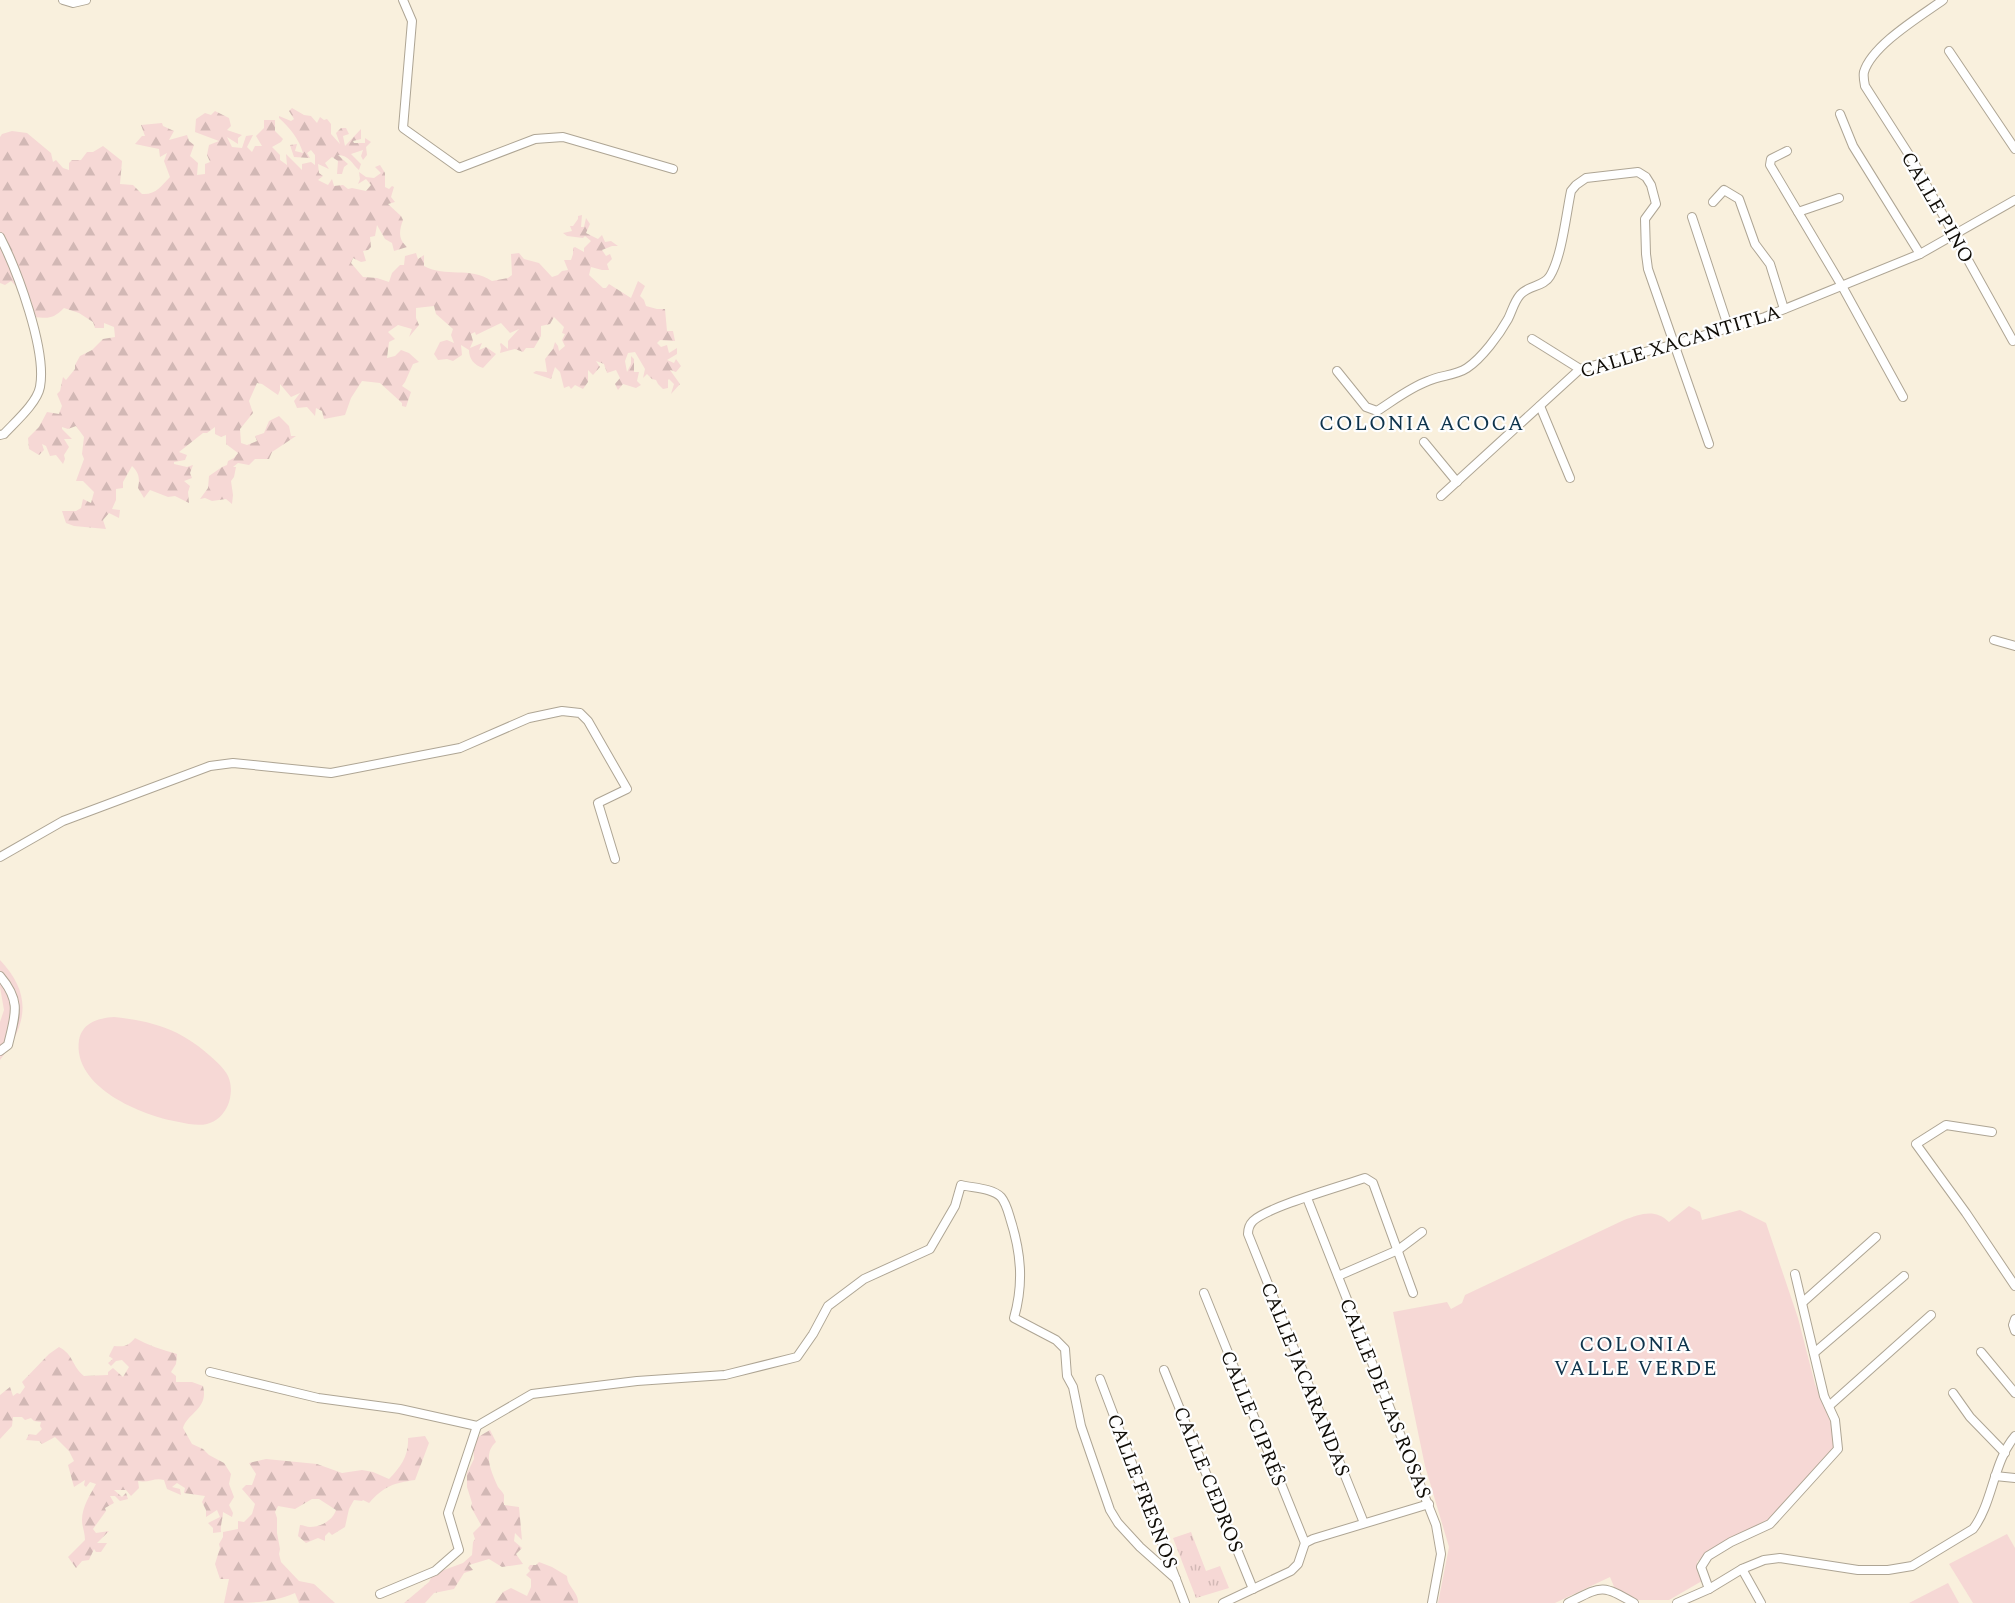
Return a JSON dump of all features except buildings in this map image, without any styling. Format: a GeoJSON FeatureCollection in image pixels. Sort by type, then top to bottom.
{"type":"FeatureCollection","features":[{"type":"Feature","properties":{"kind":"street"},"geometry":{"type":"LineString","coordinates":[[63,0],[73,3],[86,0]]}},
{"type":"Feature","properties":{"kind":"street"},"geometry":{"type":"LineString","coordinates":[[403,0],[412,21],[403,128],[459,168],[535,139],[563,136],[673,169]]}},
{"type":"Feature","properties":{"kind":"street","name":"CALLE PINO"},"geometry":{"type":"LineString","coordinates":[[1943,0],[1890,38],[1869,63],[1863,74],[1865,86],[1913,161],[2013,341]]}},
{"type":"Feature","properties":{"kind":"street"},"geometry":{"type":"LineString","coordinates":[[1949,51],[2015,148]]}},
{"type":"Feature","properties":{"kind":"street"},"geometry":{"type":"LineString","coordinates":[[1840,114],[1853,146],[1920,254]]}},
{"type":"Feature","properties":{"kind":"street"},"geometry":{"type":"LineString","coordinates":[[1787,151],[1769,162],[1842,286],[1903,397]]}},
{"type":"Feature","properties":{"kind":"street"},"geometry":{"type":"LineString","coordinates":[[1337,371],[1366,407],[1377,411],[1430,379],[1466,369],[1483,354],[1508,319],[1520,295],[1544,283],[1550,276],[1562,242],[1571,191],[1576,185],[1586,178],[1638,172],[1646,177],[1655,196],[1656,204],[1645,219],[1648,268],[1709,444]]}},
{"type":"Feature","properties":{"kind":"street"},"geometry":{"type":"LineString","coordinates":[[1713,202],[1724,190],[1739,199],[1755,244],[1770,264],[1784,309]]}},
{"type":"Feature","properties":{"kind":"street"},"geometry":{"type":"LineString","coordinates":[[1798,212],[1839,198]]}},
{"type":"Feature","properties":{"kind":"street","name":"CALLE XACANTITLA"},"geometry":{"type":"LineString","coordinates":[[1441,496],[1580,369],[1675,345],[1784,309],[1920,254],[2015,200]]}},
{"type":"Feature","properties":{"kind":"street"},"geometry":{"type":"LineString","coordinates":[[1692,217],[1729,329]]}},
{"type":"Feature","properties":{"kind":"street"},"geometry":{"type":"LineString","coordinates":[[0,237],[10,256],[33,326],[40,360],[40,388],[25,413],[4,434],[0,435]]}},
{"type":"Feature","properties":{"kind":"street"},"geometry":{"type":"LineString","coordinates":[[1532,339],[1580,369]]}},
{"type":"Feature","properties":{"kind":"street"},"geometry":{"type":"LineString","coordinates":[[1540,406],[1570,478]]}},
{"type":"Feature","properties":{"kind":"street"},"geometry":{"type":"LineString","coordinates":[[1425,442],[1457,482]]}},
{"type":"Feature","properties":{"kind":"street"},"geometry":{"type":"LineString","coordinates":[[1994,640],[2015,646]]}},
{"type":"Feature","properties":{"kind":"street"},"geometry":{"type":"LineString","coordinates":[[0,857],[63,821],[210,766],[233,763],[331,773],[460,748],[529,718],[562,711],[580,713],[588,721],[627,789],[598,803],[615,859]]}},
{"type":"Feature","properties":{"kind":"street"},"geometry":{"type":"LineString","coordinates":[[0,976],[9,987],[16,1008],[8,1045],[0,1051]]}},
{"type":"Feature","properties":{"kind":"street"},"geometry":{"type":"LineString","coordinates":[[1992,1132],[1946,1125],[1916,1144],[2015,1286]]}},
{"type":"Feature","properties":{"kind":"street"},"geometry":{"type":"LineString","coordinates":[[1307,1198],[1365,1178],[1373,1183],[1413,1293]]}},
{"type":"Feature","properties":{"kind":"street"},"geometry":{"type":"LineString","coordinates":[[380,1594],[435,1571],[459,1550],[448,1513],[477,1426],[532,1394],[637,1381],[725,1375],[796,1358],[813,1334],[828,1306],[864,1279],[930,1249],[955,1206],[961,1185],[993,1192],[1006,1205],[1021,1261],[1020,1299],[1014,1318],[1056,1340],[1065,1349],[1067,1376],[1074,1387],[1081,1426],[1110,1510],[1118,1523],[1140,1547],[1176,1579]]}},
{"type":"Feature","properties":{"kind":"street","name":"CALLE JACARANDAS"},"geometry":{"type":"LineString","coordinates":[[1307,1198],[1257,1218],[1250,1226],[1248,1234],[1364,1523]]}},
{"type":"Feature","properties":{"kind":"street","name":"CALLE DE LAS ROSAS"},"geometry":{"type":"LineString","coordinates":[[1307,1198],[1436,1525],[1441,1554],[1432,1603]]}},
{"type":"Feature","properties":{"kind":"street"},"geometry":{"type":"LineString","coordinates":[[1338,1276],[1398,1250],[1422,1232]]}},
{"type":"Feature","properties":{"kind":"street"},"geometry":{"type":"LineString","coordinates":[[1803,1302],[1876,1237]]}},
{"type":"Feature","properties":{"kind":"street"},"geometry":{"type":"LineString","coordinates":[[1709,1589],[1701,1567],[1708,1556],[1731,1542],[1770,1524],[1839,1449],[1835,1420],[1824,1396],[1795,1274]]}},
{"type":"Feature","properties":{"kind":"street"},"geometry":{"type":"LineString","coordinates":[[1814,1353],[1904,1276]]}},
{"type":"Feature","properties":{"kind":"street","name":"CALLE CIPRÉS"},"geometry":{"type":"LineString","coordinates":[[1204,1293],[1305,1543]]}},
{"type":"Feature","properties":{"kind":"street"},"geometry":{"type":"LineString","coordinates":[[1829,1406],[1931,1315]]}},
{"type":"Feature","properties":{"kind":"street"},"geometry":{"type":"LineString","coordinates":[[2015,1319],[2013,1325],[2015,1331]]}},
{"type":"Feature","properties":{"kind":"street"},"geometry":{"type":"LineString","coordinates":[[1981,1352],[2015,1393]]}},
{"type":"Feature","properties":{"kind":"street","name":"CALLE CEDROS"},"geometry":{"type":"LineString","coordinates":[[1164,1370],[1253,1589]]}},
{"type":"Feature","properties":{"kind":"street"},"geometry":{"type":"LineString","coordinates":[[210,1372],[318,1398],[400,1409],[477,1426]]}},
{"type":"Feature","properties":{"kind":"street","name":"CALLE FRESNOS"},"geometry":{"type":"LineString","coordinates":[[1100,1379],[1185,1603]]}},
{"type":"Feature","properties":{"kind":"street"},"geometry":{"type":"LineString","coordinates":[[1953,1393],[1970,1417],[2005,1453]]}},
{"type":"Feature","properties":{"kind":"street"},"geometry":{"type":"LineString","coordinates":[[1677,1603],[1764,1560],[1780,1558],[1858,1570],[1888,1570],[1912,1566],[1973,1530],[1979,1521],[2005,1453],[2015,1437]]}},
{"type":"Feature","properties":{"kind":"street"},"geometry":{"type":"LineString","coordinates":[[1995,1476],[2015,1478]]}},
{"type":"Feature","properties":{"kind":"street"},"geometry":{"type":"LineString","coordinates":[[1223,1603],[1291,1570],[1298,1564],[1305,1543],[1313,1539],[1429,1504]]}},
{"type":"Feature","properties":{"kind":"street"},"geometry":{"type":"LineString","coordinates":[[1742,1569],[1761,1603]]}},
{"type":"Feature","properties":{"kind":"street"},"geometry":{"type":"LineString","coordinates":[[1568,1603],[1597,1588],[1605,1588],[1634,1603]]}},
{"type":"Feature","properties":{"kind":"green space"},"geometry":{"type":"Polygon","coordinates":[[[292,108],[311,116],[317,123],[320,117],[327,119],[331,124],[331,134],[340,144],[336,133],[341,128],[346,128],[349,134],[343,136],[345,146],[361,129],[361,139],[353,141],[354,143],[365,143],[365,138],[371,142],[366,147],[367,155],[363,160],[361,156],[363,150],[351,154],[361,164],[359,170],[348,158],[338,155],[348,164],[344,167],[342,174],[337,174],[338,161],[332,157],[325,163],[329,169],[318,164],[319,173],[323,176],[318,180],[328,185],[332,179],[334,186],[343,185],[348,189],[366,191],[371,185],[366,179],[358,184],[359,172],[366,177],[374,178],[381,173],[375,167],[380,165],[385,173],[385,187],[389,189],[394,187],[391,197],[395,202],[388,204],[403,220],[400,235],[407,247],[394,251],[392,243],[385,239],[377,225],[375,236],[370,237],[371,247],[363,251],[366,261],[361,262],[353,258],[351,263],[363,277],[389,282],[392,273],[400,265],[404,265],[405,256],[416,253],[418,259],[424,255],[424,266],[432,269],[475,274],[492,281],[512,275],[511,254],[519,253],[524,259],[539,263],[552,277],[568,270],[564,260],[571,260],[573,248],[584,252],[584,248],[591,241],[585,236],[583,238],[567,236],[563,233],[572,231],[570,226],[573,226],[578,216],[582,215],[581,227],[584,227],[586,218],[590,224],[586,233],[598,239],[602,235],[605,242],[611,241],[618,246],[602,250],[606,256],[610,254],[612,259],[607,264],[609,270],[591,267],[589,275],[603,288],[609,284],[631,298],[638,281],[645,286],[640,296],[646,306],[665,309],[667,331],[673,331],[675,341],[660,340],[657,343],[661,347],[667,345],[669,353],[677,348],[677,354],[667,360],[674,363],[676,359],[681,366],[676,372],[670,370],[680,384],[671,394],[674,384],[669,379],[668,388],[663,389],[647,374],[643,378],[645,369],[635,352],[628,353],[625,361],[627,372],[631,364],[631,356],[634,359],[634,372],[639,372],[637,381],[641,385],[636,388],[623,384],[618,390],[615,384],[620,378],[616,370],[607,373],[604,364],[596,361],[600,367],[593,375],[588,370],[588,382],[583,389],[575,385],[571,389],[569,386],[564,388],[560,372],[555,367],[551,379],[533,373],[547,372],[545,359],[553,349],[555,342],[559,351],[565,346],[562,340],[565,334],[562,333],[564,327],[554,317],[550,324],[541,326],[541,336],[534,348],[526,348],[523,352],[515,349],[500,353],[500,344],[508,349],[508,341],[519,329],[510,333],[501,323],[476,335],[475,332],[471,334],[473,341],[470,348],[482,343],[479,350],[486,347],[496,354],[483,368],[471,359],[469,350],[461,345],[462,355],[453,361],[438,360],[434,354],[440,342],[447,340],[454,343],[451,335],[453,329],[436,314],[434,306],[416,308],[419,325],[409,337],[412,329],[398,325],[388,332],[395,339],[389,342],[387,358],[395,356],[401,350],[409,353],[419,362],[413,364],[402,386],[411,392],[406,407],[402,406],[402,403],[380,383],[362,381],[351,398],[345,415],[324,419],[322,411],[316,408],[315,416],[307,407],[297,408],[294,401],[300,393],[291,397],[280,384],[278,395],[257,383],[249,401],[253,413],[240,429],[241,443],[247,445],[257,441],[255,436],[264,433],[269,421],[279,416],[289,426],[291,436],[296,436],[272,452],[269,459],[255,459],[249,465],[238,463],[233,467],[236,467],[231,481],[232,504],[226,499],[212,501],[205,498],[200,499],[208,488],[209,476],[227,465],[228,461],[238,453],[226,444],[226,435],[221,437],[215,434],[215,427],[203,433],[179,452],[187,455],[185,460],[174,462],[174,464],[187,467],[193,465],[190,473],[192,478],[184,481],[190,486],[189,503],[175,496],[168,497],[150,490],[144,498],[138,488],[138,473],[132,466],[123,482],[123,488],[116,489],[116,500],[112,509],[120,510],[119,518],[109,513],[103,520],[106,529],[66,523],[62,511],[76,511],[81,508],[83,499],[91,503],[94,492],[83,481],[76,481],[84,459],[82,454],[84,437],[76,426],[68,429],[62,427],[72,439],[64,439],[69,447],[64,455],[63,464],[56,455],[50,456],[46,446],[42,444],[44,450],[39,455],[29,449],[28,438],[39,427],[47,412],[59,414],[62,406],[57,394],[60,391],[63,377],[66,380],[75,369],[80,356],[92,350],[103,339],[115,337],[114,327],[104,323],[104,328],[95,328],[93,322],[79,313],[64,308],[50,317],[33,317],[31,300],[21,299],[18,288],[11,281],[5,285],[0,283],[0,137],[12,131],[27,133],[51,153],[53,162],[56,160],[63,168],[69,170],[69,163],[72,160],[81,160],[87,152],[93,152],[103,146],[122,161],[120,184],[133,185],[142,194],[147,194],[158,189],[170,177],[164,161],[167,153],[160,157],[159,149],[135,144],[142,136],[145,136],[141,125],[162,123],[163,126],[174,131],[169,140],[187,135],[189,141],[194,145],[190,156],[198,163],[197,175],[205,174],[205,164],[210,162],[207,155],[209,145],[219,141],[195,132],[196,119],[205,113],[211,115],[215,111],[229,118],[231,126],[227,130],[242,135],[238,138],[238,144],[227,137],[232,147],[242,148],[246,136],[253,135],[247,147],[252,152],[255,146],[262,146],[256,136],[264,128],[264,120],[275,120],[275,131],[283,139],[272,147],[280,155],[280,160],[287,165],[286,154],[302,170],[302,164],[311,162],[315,165],[315,155],[311,150],[307,153],[310,158],[294,157],[290,145],[297,144],[295,151],[303,153],[294,134],[279,118],[279,116],[291,121],[294,119],[289,111],[292,108]]]}},
{"type":"Feature","properties":{"kind":"green space"},"geometry":{"type":"Polygon","coordinates":[[[0,960],[18,985],[22,998],[22,1010],[21,1022],[16,1035],[0,1060],[0,1022],[4,1010],[0,987],[0,960]]]}},
{"type":"Feature","properties":{"kind":"green space"},"geometry":{"type":"Polygon","coordinates":[[[114,1017],[165,1028],[198,1046],[217,1062],[228,1076],[231,1090],[228,1105],[220,1117],[200,1125],[164,1119],[129,1106],[98,1085],[86,1072],[80,1057],[79,1040],[83,1029],[87,1026],[102,1019],[114,1017]]]}},
{"type":"Feature","properties":{"kind":"green space"},"geometry":{"type":"Polygon","coordinates":[[[1689,1206],[1700,1212],[1702,1220],[1740,1210],[1766,1223],[1798,1318],[1815,1384],[1832,1426],[1837,1450],[1769,1519],[1718,1545],[1697,1562],[1702,1581],[1669,1600],[1636,1600],[1615,1589],[1610,1577],[1555,1603],[1438,1603],[1449,1547],[1425,1466],[1393,1312],[1447,1302],[1451,1309],[1462,1303],[1465,1295],[1624,1220],[1642,1214],[1653,1214],[1669,1222],[1689,1206]]]}},
{"type":"Feature","properties":{"kind":"green space"},"geometry":{"type":"Polygon","coordinates":[[[135,1338],[177,1354],[176,1364],[171,1372],[176,1376],[176,1382],[192,1382],[203,1386],[203,1400],[183,1428],[192,1444],[224,1463],[231,1474],[229,1484],[234,1497],[229,1505],[233,1513],[232,1517],[223,1512],[221,1532],[213,1533],[213,1528],[208,1523],[220,1517],[217,1510],[206,1517],[206,1510],[202,1502],[205,1496],[184,1493],[185,1488],[177,1483],[172,1487],[180,1489],[181,1495],[167,1489],[164,1480],[161,1479],[138,1481],[139,1488],[131,1496],[126,1490],[114,1490],[122,1497],[126,1493],[128,1499],[120,1501],[115,1496],[110,1496],[114,1503],[105,1508],[106,1511],[93,1529],[96,1533],[109,1531],[97,1543],[107,1543],[101,1552],[96,1552],[94,1549],[89,1560],[82,1561],[76,1568],[68,1557],[85,1540],[82,1515],[96,1484],[90,1482],[86,1487],[85,1480],[74,1487],[68,1465],[74,1461],[69,1451],[55,1437],[42,1444],[39,1441],[26,1440],[29,1434],[36,1435],[42,1429],[41,1422],[31,1418],[25,1420],[22,1417],[13,1417],[12,1426],[0,1439],[0,1395],[10,1387],[13,1396],[20,1394],[25,1387],[22,1382],[59,1347],[67,1353],[84,1376],[108,1375],[113,1368],[123,1377],[129,1367],[122,1360],[116,1361],[111,1366],[108,1363],[113,1359],[109,1356],[114,1346],[126,1345],[135,1338]]]}},
{"type":"Feature","properties":{"kind":"green space"},"geometry":{"type":"Polygon","coordinates":[[[490,1430],[496,1442],[489,1458],[493,1476],[504,1495],[504,1505],[519,1507],[522,1540],[515,1533],[514,1541],[522,1548],[516,1554],[523,1564],[502,1567],[489,1559],[469,1565],[473,1570],[464,1573],[454,1589],[434,1593],[425,1603],[404,1603],[429,1582],[433,1574],[463,1563],[472,1555],[475,1539],[473,1533],[481,1525],[471,1507],[467,1473],[474,1459],[473,1440],[490,1430]]]}},
{"type":"Feature","properties":{"kind":"green space"},"geometry":{"type":"Polygon","coordinates":[[[425,1436],[429,1443],[415,1480],[390,1486],[369,1503],[354,1500],[349,1509],[345,1527],[332,1535],[329,1532],[325,1536],[325,1541],[318,1538],[306,1543],[298,1536],[300,1525],[314,1527],[322,1524],[332,1517],[336,1510],[319,1499],[312,1499],[295,1509],[278,1506],[275,1512],[281,1562],[299,1581],[314,1584],[335,1603],[299,1603],[295,1593],[269,1601],[224,1603],[229,1579],[220,1579],[215,1564],[223,1532],[238,1529],[238,1521],[244,1522],[252,1514],[255,1504],[242,1489],[246,1485],[252,1485],[256,1474],[249,1463],[266,1459],[317,1464],[342,1473],[362,1470],[389,1479],[403,1460],[408,1438],[425,1436]]]}},
{"type":"Feature","properties":{"kind":"green space"},"geometry":{"type":"Polygon","coordinates":[[[1191,1532],[1206,1571],[1220,1566],[1229,1588],[1196,1598],[1173,1538],[1191,1532]]]}},
{"type":"Feature","properties":{"kind":"green space"},"geometry":{"type":"Polygon","coordinates":[[[2007,1534],[2015,1548],[2015,1603],[1973,1603],[1949,1564],[2007,1534]]]}},
{"type":"Feature","properties":{"kind":"green space"},"geometry":{"type":"Polygon","coordinates":[[[539,1562],[567,1576],[578,1603],[495,1603],[503,1592],[511,1588],[527,1596],[531,1587],[531,1579],[526,1575],[530,1571],[528,1568],[539,1562]]]}},
{"type":"Feature","properties":{"kind":"green space"},"geometry":{"type":"Polygon","coordinates":[[[1948,1583],[1959,1603],[1909,1603],[1948,1583]]]}},
{"type":"Feature","properties":{"kind":"district","name":"COLONIA ACOCA"},"geometry":{"type":"Point","coordinates":[1422,423]}},
{"type":"Feature","properties":{"kind":"district","name":"COLONIA VALLE VERDE"},"geometry":{"type":"Point","coordinates":[1636,1356]}}]}
